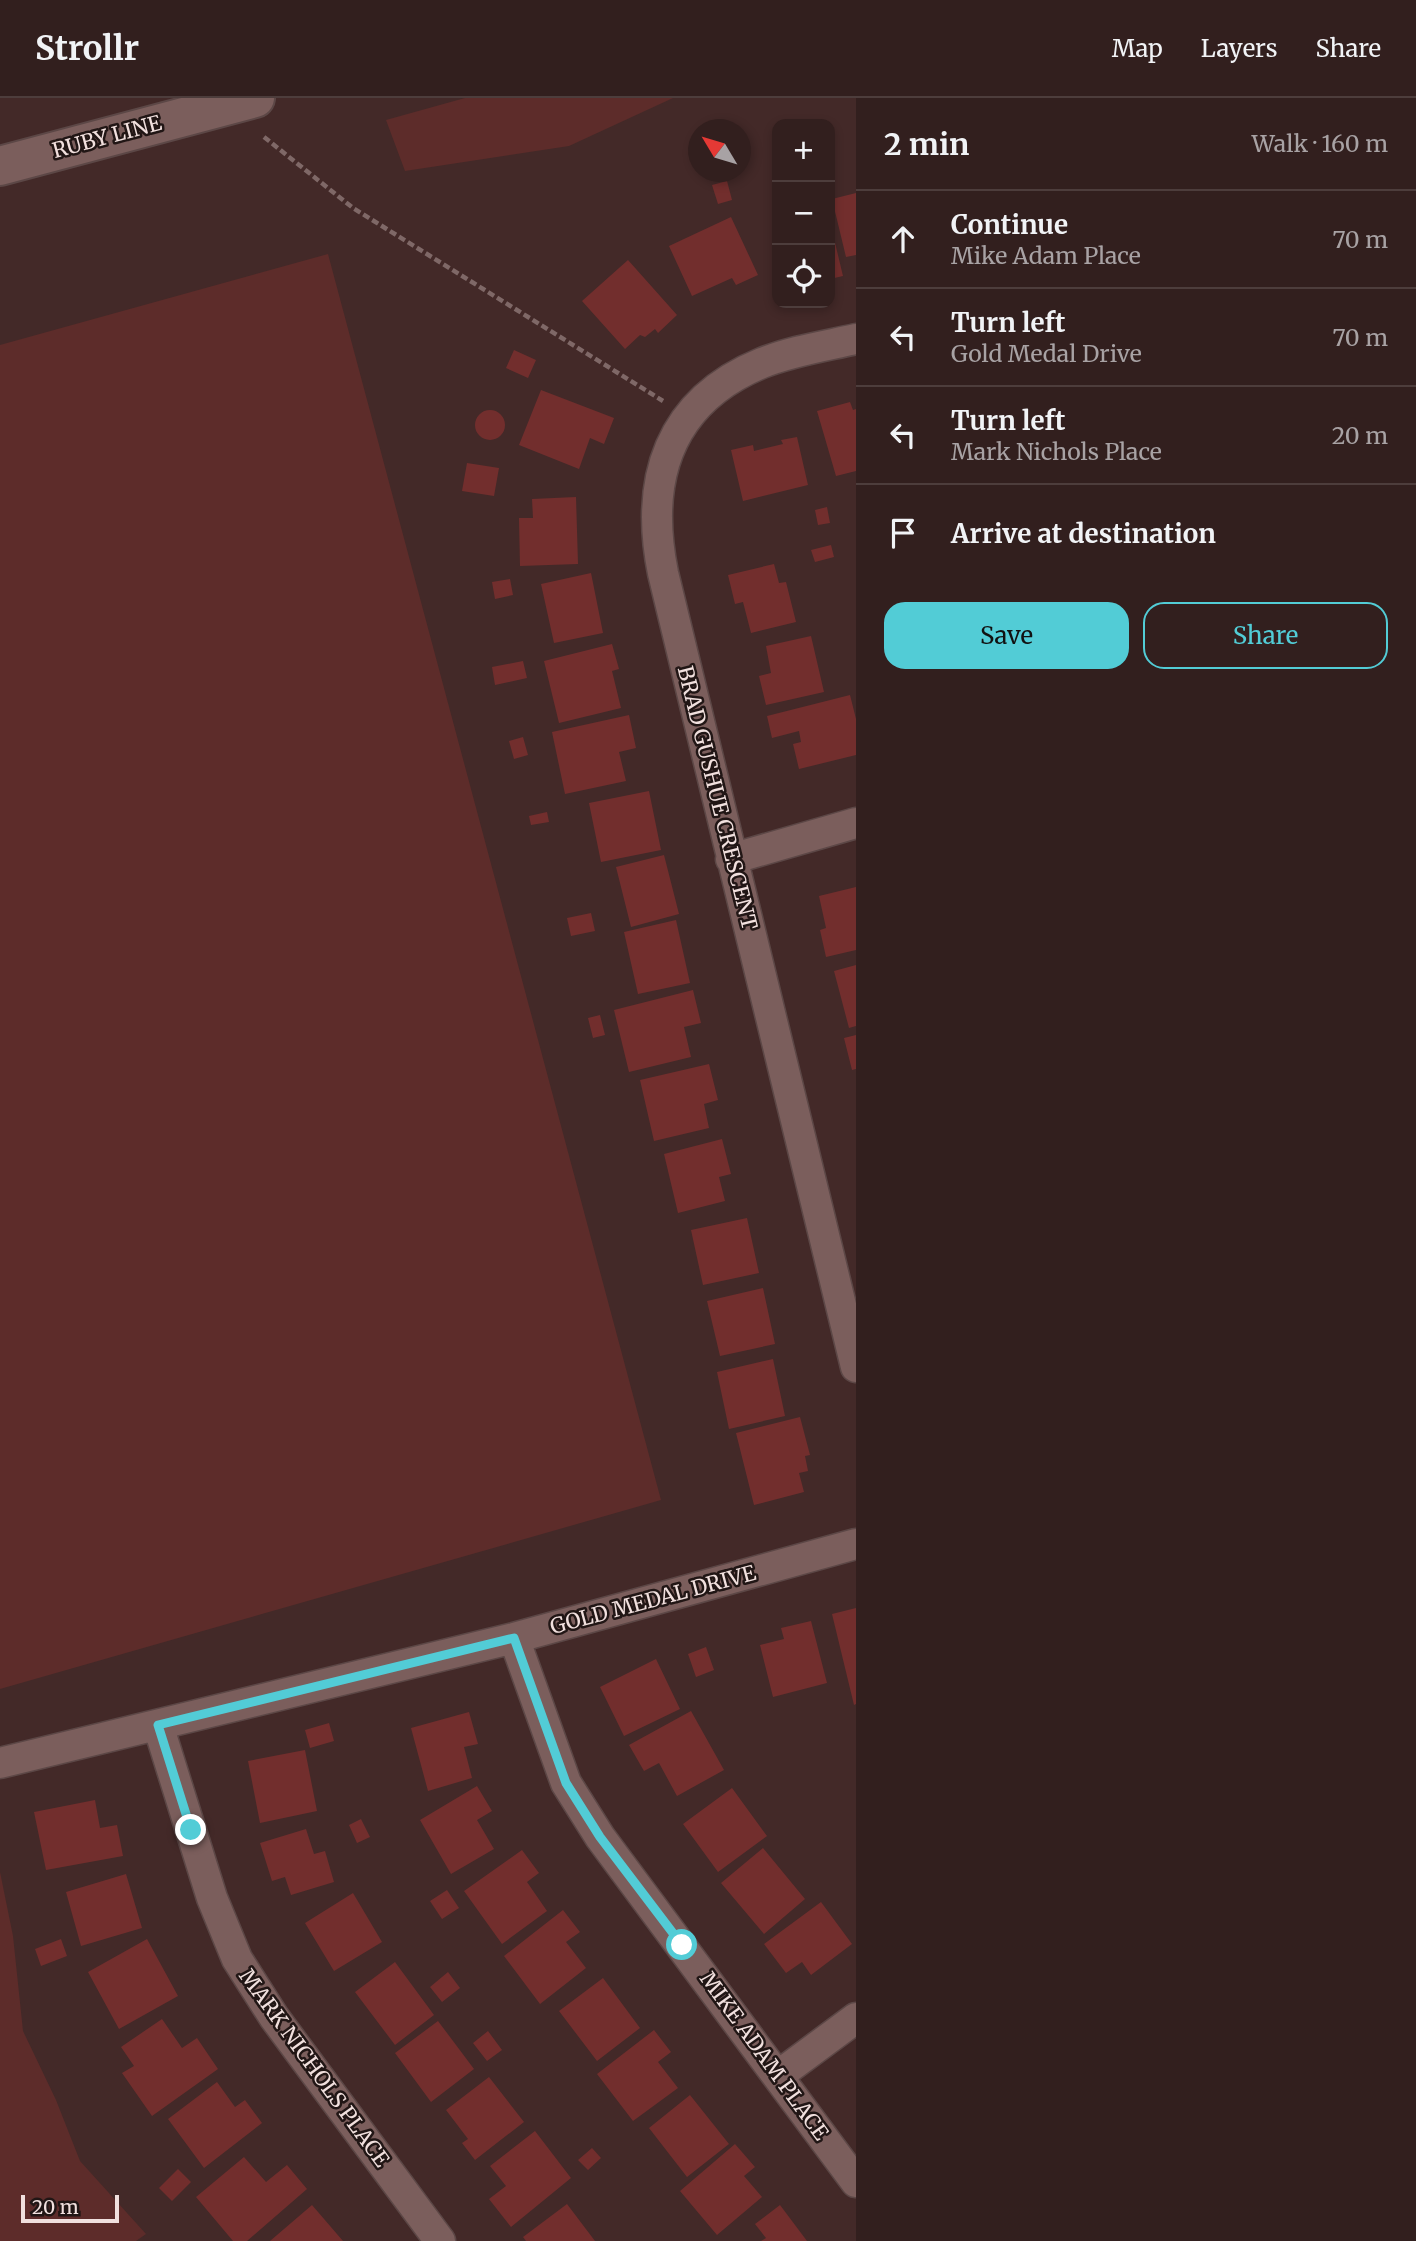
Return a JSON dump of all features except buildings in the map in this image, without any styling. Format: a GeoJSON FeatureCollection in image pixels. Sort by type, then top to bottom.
{"type":"FeatureCollection","features":[{"type":"Feature","properties":{"kind":"main road","name":"RUBY LINE"},"geometry":{"type":"LineString","coordinates":[[0,166],[250,99]]}},
{"type":"Feature","properties":{"kind":"street","name":"BRAD GUSHUE CRESCENT"},"geometry":{"type":"LineString","coordinates":[[856,340],[765,362],[714,390],[692,408],[675,437],[657,487],[657,544],[661,563],[856,1367]]}},
{"type":"Feature","properties":{"kind":"street"},"geometry":{"type":"LineString","coordinates":[[731,859],[856,823]]}},
{"type":"Feature","properties":{"kind":"street","name":"GOLD MEDAL DRIVE"},"geometry":{"type":"LineString","coordinates":[[0,1763],[514,1638],[856,1544]]}},
{"type":"Feature","properties":{"kind":"street","name":"MIKE ADAM PLACE"},"geometry":{"type":"LineString","coordinates":[[514,1638],[566,1783],[600,1837],[856,2182]]}},
{"type":"Feature","properties":{"kind":"street","name":"MARK NICHOLS PLACE"},"geometry":{"type":"LineString","coordinates":[[158,1725],[212,1898],[237,1959],[274,2017],[440,2241]]}},
{"type":"Feature","properties":{"kind":"street"},"geometry":{"type":"LineString","coordinates":[[779,2075],[856,2018]]}},
{"type":"Feature","properties":{"kind":"path"},"geometry":{"type":"LineString","coordinates":[[264,137],[353,208],[663,401]]}},
{"type":"Feature","properties":{"kind":"shaded area"},"geometry":{"type":"Polygon","coordinates":[[[465,98],[673,98],[569,146],[405,171],[386,120],[465,98]]]}},
{"type":"Feature","properties":{"kind":"shaded area"},"geometry":{"type":"Polygon","coordinates":[[[328,254],[661,1500],[0,1689],[0,345],[328,254]]]}},
{"type":"Feature","properties":{"kind":"shaded area"},"geometry":{"type":"Polygon","coordinates":[[[0,1872],[13,1936],[23,2031],[56,2100],[80,2161],[146,2234],[136,2241],[0,2241],[0,1872]]]}},
{"type":"Feature","properties":{"kind":"route"},"geometry":{"type":"LineString","coordinates":[[191,1830],[158,1725],[514,1638],[566,1783],[600,1837],[682,1945]]}}]}
